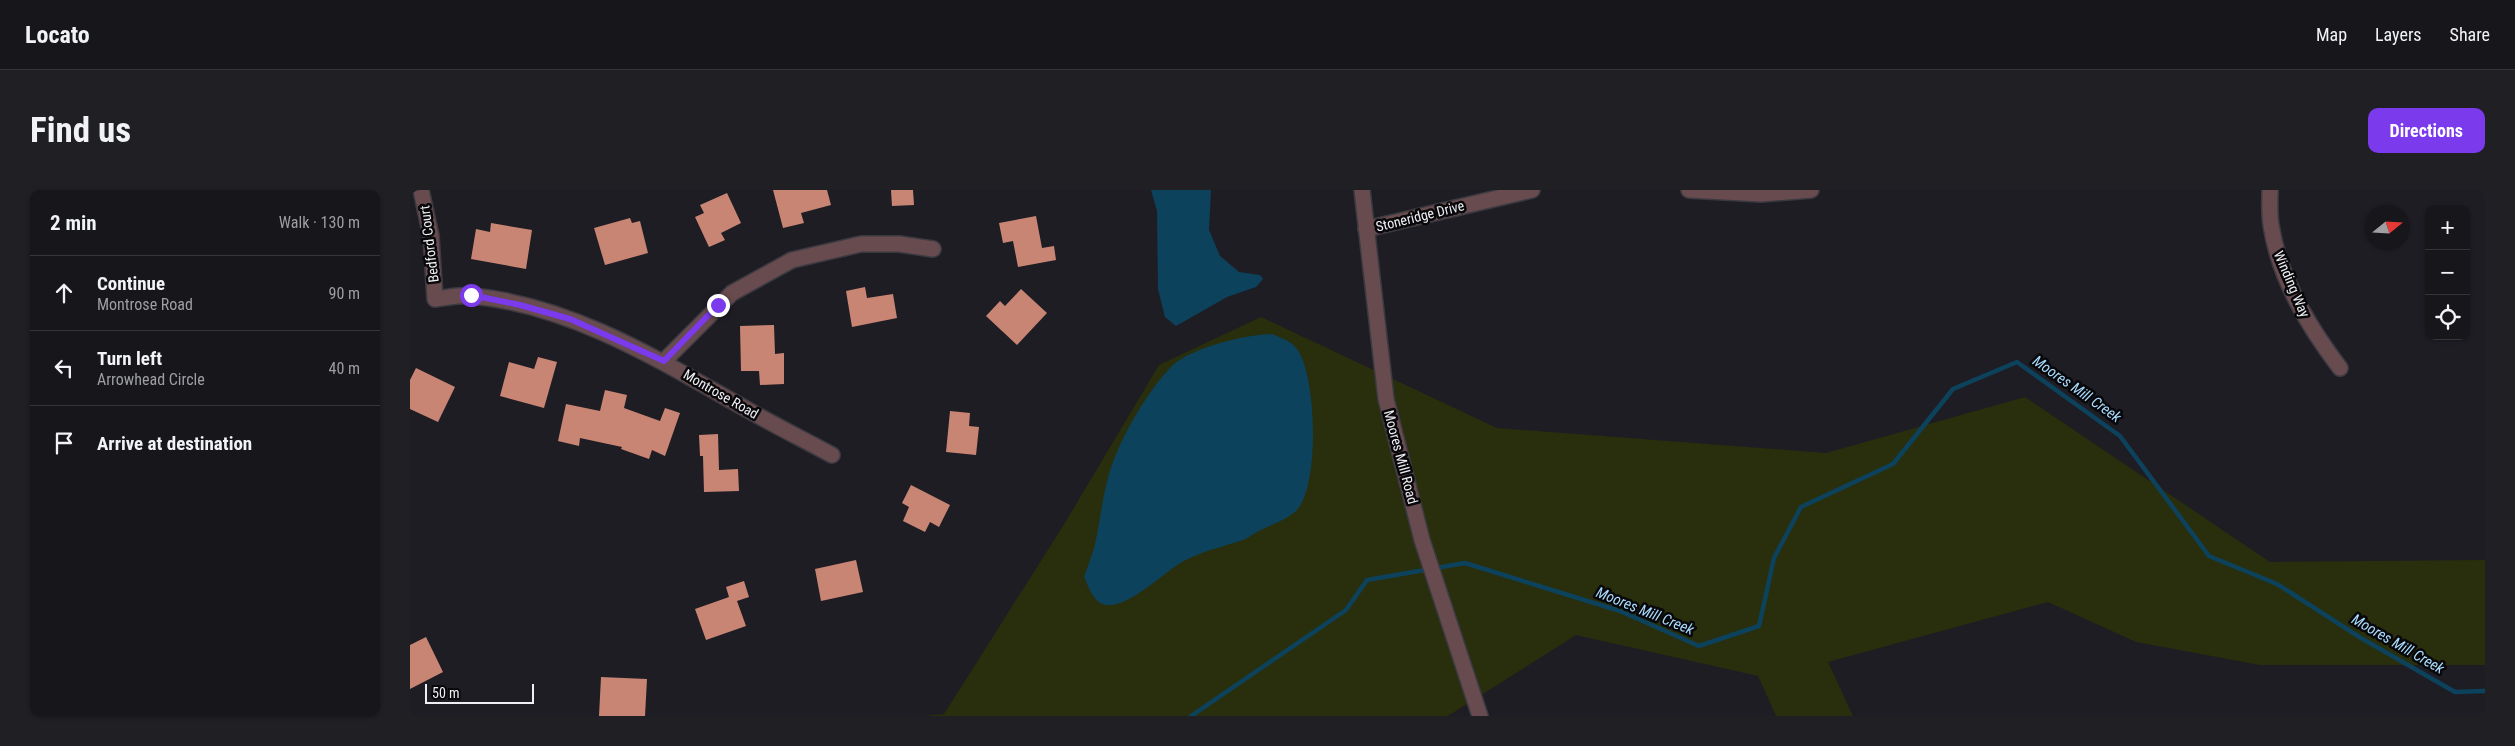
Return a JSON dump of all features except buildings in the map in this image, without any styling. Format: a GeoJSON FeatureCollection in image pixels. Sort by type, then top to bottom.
{"type":"FeatureCollection","features":[{"type":"Feature","properties":{"kind":"street","name":"Bedford Court"},"geometry":{"type":"LineString","coordinates":[[421,190],[431,236],[435,299]]}},
{"type":"Feature","properties":{"kind":"street","name":"Moores Mill Road"},"geometry":{"type":"LineString","coordinates":[[1362,190],[1386,399],[1422,540],[1480,716]]}},
{"type":"Feature","properties":{"kind":"street","name":"Stoneridge Drive"},"geometry":{"type":"LineString","coordinates":[[1366,229],[1532,190]]}},
{"type":"Feature","properties":{"kind":"street"},"geometry":{"type":"LineString","coordinates":[[1690,190],[1760,194],[1811,190]]}},
{"type":"Feature","properties":{"kind":"street","name":"Winding Way"},"geometry":{"type":"LineString","coordinates":[[2270,190],[2270,223],[2278,256],[2299,306],[2317,338],[2340,368]]}},
{"type":"Feature","properties":{"kind":"street"},"geometry":{"type":"LineString","coordinates":[[664,361],[732,293],[784,264],[843,246],[861,244],[899,244],[933,249]]}},
{"type":"Feature","properties":{"kind":"street","name":"Montrose Road"},"geometry":{"type":"LineString","coordinates":[[435,299],[471,295],[520,305],[570,319],[664,361],[755,414],[832,455]]}},
{"type":"Feature","properties":{"kind":"green space"},"geometry":{"type":"Polygon","coordinates":[[[1261,317],[1497,428],[1826,453],[2025,397],[2270,562],[2485,560],[2485,665],[2260,665],[2136,642],[2048,602],[1828,662],[1853,716],[1776,716],[1758,676],[1576,635],[1448,716],[923,716],[944,714],[1063,526],[1159,365],[1261,317]]]}},
{"type":"Feature","properties":{"kind":"water"},"geometry":{"type":"Polygon","coordinates":[[[1151,190],[1211,190],[1209,230],[1220,256],[1239,272],[1260,275],[1263,279],[1256,287],[1227,297],[1176,326],[1165,317],[1158,289],[1157,211],[1151,190]]]}},
{"type":"Feature","properties":{"kind":"water"},"geometry":{"type":"Polygon","coordinates":[[[1272,334],[1283,338],[1295,346],[1304,363],[1309,382],[1312,406],[1312,456],[1304,498],[1296,511],[1285,519],[1243,540],[1205,552],[1182,562],[1126,601],[1116,604],[1102,604],[1092,595],[1084,577],[1094,548],[1109,474],[1127,431],[1144,402],[1163,376],[1180,359],[1219,343],[1248,336],[1272,334]]]}},
{"type":"Feature","properties":{"kind":"waterway","name":"Moores Mill Creek"},"geometry":{"type":"LineString","coordinates":[[1191,716],[1346,610],[1367,580],[1465,563],[1620,611],[1699,646],[1759,626],[1774,558],[1801,507],[1893,464],[1953,389],[2017,362],[2120,436],[2209,556],[2277,584],[2361,638],[2455,692],[2485,691]]}},
{"type":"Feature","properties":{"kind":"route"},"geometry":{"type":"LineString","coordinates":[[471,295],[520,305],[570,319],[664,361],[718,305]]}}]}
